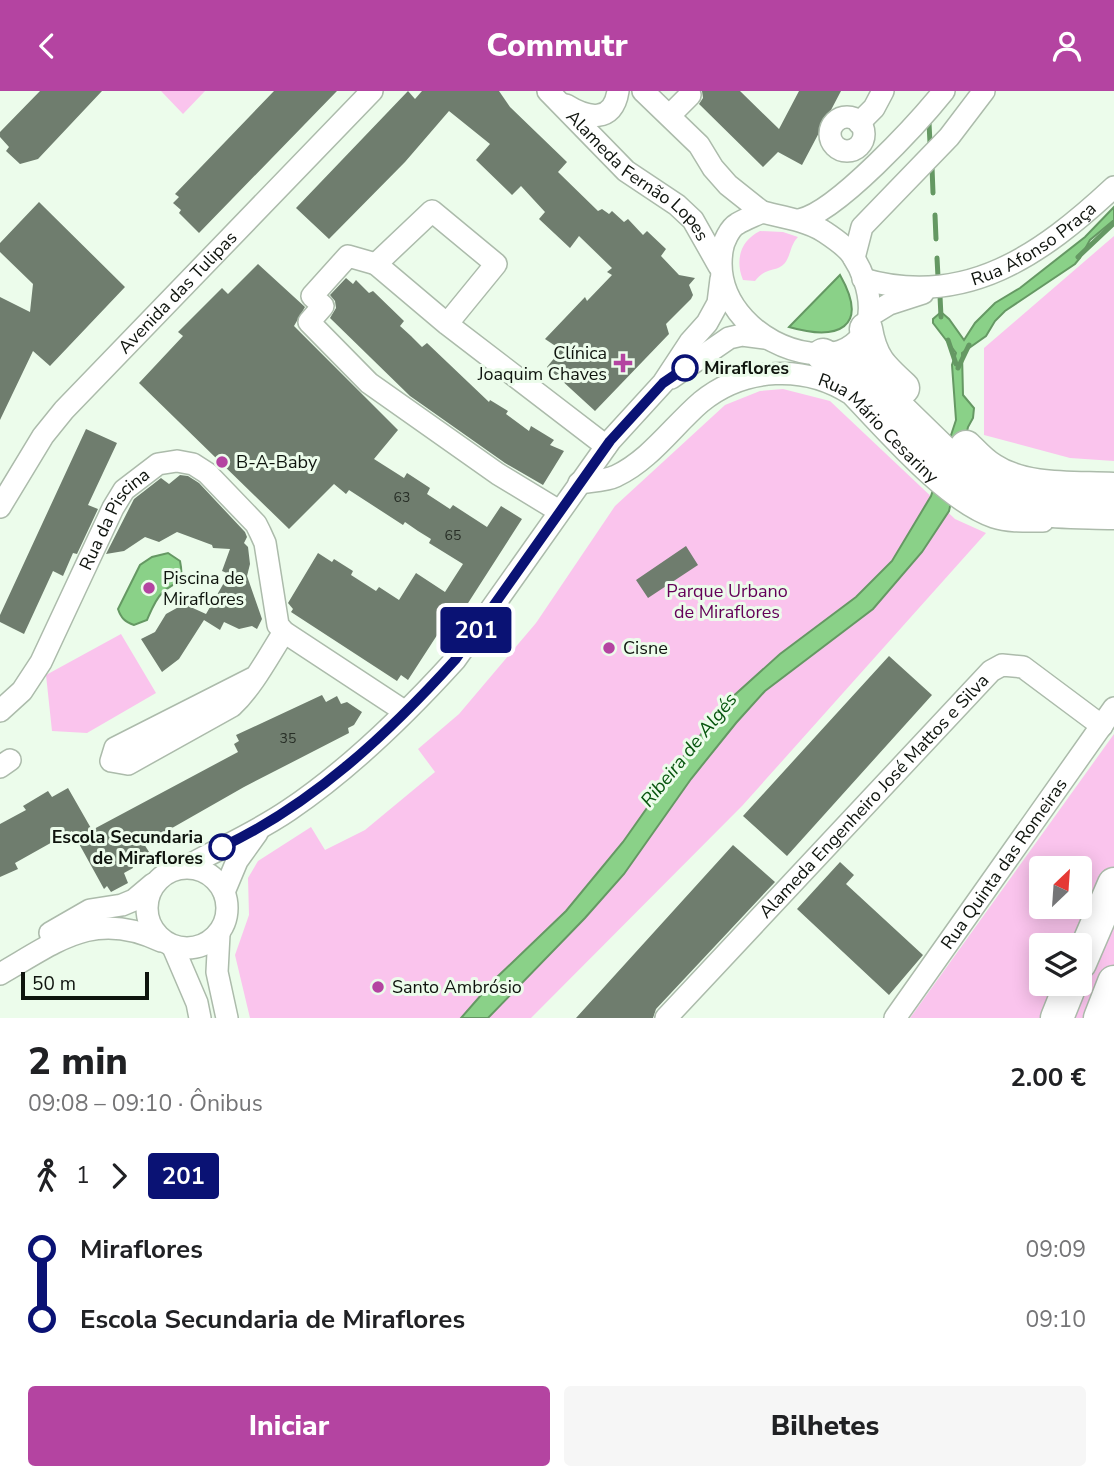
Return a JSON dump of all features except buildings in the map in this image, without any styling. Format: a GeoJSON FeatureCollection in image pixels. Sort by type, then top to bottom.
{"type":"FeatureCollection","features":[{"type":"Feature","properties":{"kind":"highway"},"geometry":{"type":"LineString","coordinates":[[868,322],[869,346],[878,365],[989,468],[1008,478],[1029,484],[1114,489]]}},
{"type":"Feature","properties":{"kind":"highway"},"geometry":{"type":"LineString","coordinates":[[823,355],[865,376],[980,488],[995,498],[1037,511],[1114,513]]}},
{"type":"Feature","properties":{"kind":"highway"},"geometry":{"type":"LineString","coordinates":[[1092,935],[1114,884]]}},
{"type":"Feature","properties":{"kind":"highway"},"geometry":{"type":"LineString","coordinates":[[1100,1018],[1114,982]]}},
{"type":"Feature","properties":{"kind":"highway"},"geometry":{"type":"LineString","coordinates":[[1057,1018],[1066,996]]}},
{"type":"Feature","properties":{"kind":"street","name":"Avenida das Tulipas"},"geometry":{"type":"LineString","coordinates":[[0,507],[43,436],[64,410],[372,91]]}},
{"type":"Feature","properties":{"kind":"street"},"geometry":{"type":"LineString","coordinates":[[551,95],[575,110],[587,115],[597,115],[606,113],[612,107],[618,91]]}},
{"type":"Feature","properties":{"kind":"street"},"geometry":{"type":"LineString","coordinates":[[643,91],[699,145],[713,168],[728,185],[762,212],[799,220],[822,230],[850,253],[868,291],[868,322],[859,340],[839,352],[823,355],[792,349],[768,339],[742,335],[729,338],[663,383]]}},
{"type":"Feature","properties":{"kind":"street"},"geometry":{"type":"LineString","coordinates":[[859,123],[874,108],[883,91]]}},
{"type":"Feature","properties":{"kind":"street"},"geometry":{"type":"LineString","coordinates":[[799,220],[819,212],[870,169],[909,133],[944,91]]}},
{"type":"Feature","properties":{"kind":"street"},"geometry":{"type":"LineString","coordinates":[[853,258],[862,227],[949,137],[984,91]]}},
{"type":"Feature","properties":{"kind":"street","name":"Alameda Fernão Lopes"},"geometry":{"type":"LineString","coordinates":[[551,95],[626,171],[677,205],[693,220],[720,272]]}},
{"type":"Feature","properties":{"kind":"street"},"geometry":{"type":"LineString","coordinates":[[670,115],[690,95]]}},
{"type":"Feature","properties":{"kind":"street","name":"Rua Afonso Praça"},"geometry":{"type":"LineString","coordinates":[[868,322],[889,304],[944,286],[990,275],[1011,265],[1040,248],[1082,217],[1114,187]]}},
{"type":"Feature","properties":{"kind":"street"},"geometry":{"type":"LineString","coordinates":[[376,264],[432,211],[496,264],[447,324]]}},
{"type":"Feature","properties":{"kind":"street"},"geometry":{"type":"LineString","coordinates":[[0,962],[90,910],[122,905],[134,900],[160,877],[186,867],[288,811],[345,767],[428,689],[455,660],[606,446],[663,383],[690,341],[712,315],[718,303],[723,245],[735,225],[762,212]]}},
{"type":"Feature","properties":{"kind":"street"},"geometry":{"type":"LineString","coordinates":[[559,511],[498,474],[369,383],[309,322],[323,306],[312,296],[348,255],[376,264],[447,324],[606,446]]}},
{"type":"Feature","properties":{"kind":"street"},"geometry":{"type":"LineString","coordinates":[[720,272],[741,317],[768,339]]}},
{"type":"Feature","properties":{"kind":"street","name":"Rua Afonso Praça"},"geometry":{"type":"LineString","coordinates":[[863,278],[903,287],[944,286]]}},
{"type":"Feature","properties":{"kind":"street","name":"Rua Mário Cesariny"},"geometry":{"type":"LineString","coordinates":[[579,483],[615,477],[640,460],[703,401],[731,384],[752,376],[789,374],[834,383],[851,394],[952,494],[993,517],[1012,521],[1114,525]]}},
{"type":"Feature","properties":{"kind":"street","name":"Rua da Piscina"},"geometry":{"type":"LineString","coordinates":[[0,712],[22,691],[41,662],[124,490],[158,464],[177,461],[193,464],[207,473],[256,524],[265,543],[278,625],[284,632]]}},
{"type":"Feature","properties":{"kind":"street"},"geometry":{"type":"LineString","coordinates":[[255,677],[115,748],[111,761],[128,764],[232,706],[242,697],[255,677],[284,632],[404,711]]}},
{"type":"Feature","properties":{"kind":"street","name":"Alameda Engenheiro José Mattos e Silva"},"geometry":{"type":"LineString","coordinates":[[666,1018],[991,671],[1002,665],[1023,667],[1108,717]]}},
{"type":"Feature","properties":{"kind":"street","name":"Rua Quinta das Romeiras"},"geometry":{"type":"LineString","coordinates":[[895,1018],[1108,717]]}},
{"type":"Feature","properties":{"kind":"street"},"geometry":{"type":"LineString","coordinates":[[224,892],[241,855],[263,826]]}},
{"type":"Feature","properties":{"kind":"street"},"geometry":{"type":"LineString","coordinates":[[0,974],[55,943],[93,928],[107,926],[127,928],[170,945],[193,949],[205,945],[219,934],[225,923],[227,905],[224,892],[212,876],[186,867]]}},
{"type":"Feature","properties":{"kind":"street"},"geometry":{"type":"LineString","coordinates":[[153,884],[147,898],[146,913],[155,935],[170,945],[197,1003],[200,1018]]}},
{"type":"Feature","properties":{"kind":"street"},"geometry":{"type":"LineString","coordinates":[[219,934],[217,972],[227,1018]]}},
{"type":"Feature","properties":{"kind":"green space"},"geometry":{"type":"Polygon","coordinates":[[[161,91],[205,91],[183,114],[161,91]]]}},
{"type":"Feature","properties":{"kind":"green space"},"geometry":{"type":"Polygon","coordinates":[[[760,231],[783,232],[798,237],[782,266],[763,273],[755,281],[743,280],[739,265],[741,252],[748,240],[760,231]]]}},
{"type":"Feature","properties":{"kind":"green space"},"geometry":{"type":"Polygon","coordinates":[[[1114,236],[1114,461],[1070,458],[984,435],[984,348],[1114,236]]]}},
{"type":"Feature","properties":{"kind":"green space","name":"Parque Urbano de Miraflores"},"geometry":{"type":"Polygon","coordinates":[[[783,389],[830,401],[955,519],[986,533],[742,806],[531,1018],[250,1018],[235,955],[249,915],[248,878],[258,861],[311,827],[325,850],[365,830],[435,772],[418,749],[459,714],[536,623],[615,506],[725,405],[760,391],[783,389]]]}},
{"type":"Feature","properties":{"kind":"green space"},"geometry":{"type":"Polygon","coordinates":[[[121,634],[156,693],[87,733],[52,731],[46,675],[121,634]]]}},
{"type":"Feature","properties":{"kind":"green space"},"geometry":{"type":"Polygon","coordinates":[[[1114,734],[1114,1018],[910,1018],[1114,734]]]}},
{"type":"Feature","properties":{"kind":"water"},"geometry":{"type":"Polygon","coordinates":[[[1114,207],[1114,220],[1090,240],[1075,264],[1005,311],[986,336],[962,353],[963,395],[974,408],[973,418],[968,427],[949,511],[922,552],[873,609],[765,691],[691,779],[624,874],[488,1018],[461,1018],[496,978],[566,911],[623,842],[685,754],[729,700],[780,654],[856,597],[892,561],[931,496],[956,420],[952,365],[956,353],[933,323],[933,319],[941,312],[964,340],[975,323],[995,303],[1020,288],[1085,237],[1114,207]]]}},
{"type":"Feature","properties":{"kind":"water"},"geometry":{"type":"Polygon","coordinates":[[[840,275],[852,307],[850,318],[844,326],[835,331],[822,332],[789,327],[840,275]]]}},
{"type":"Feature","properties":{"kind":"water","name":"Piscina de Miraflores"},"geometry":{"type":"Polygon","coordinates":[[[168,553],[180,561],[180,578],[160,596],[147,620],[134,625],[128,623],[118,609],[140,565],[152,557],[168,553]]]}},
{"type":"Feature","properties":{"kind":"waterway"},"geometry":{"type":"LineString","coordinates":[[929,123],[930,143]]}},
{"type":"Feature","properties":{"kind":"waterway"},"geometry":{"type":"LineString","coordinates":[[932,167],[933,193]]}},
{"type":"Feature","properties":{"kind":"waterway"},"geometry":{"type":"LineString","coordinates":[[935,215],[936,239]]}},
{"type":"Feature","properties":{"kind":"waterway","name":"Ribeira de Algés"},"geometry":{"type":"LineString","coordinates":[[1078,257],[1114,223]]}},
{"type":"Feature","properties":{"kind":"waterway"},"geometry":{"type":"LineString","coordinates":[[937,258],[938,277]]}},
{"type":"Feature","properties":{"kind":"waterway"},"geometry":{"type":"LineString","coordinates":[[940,296],[941,317]]}},
{"type":"Feature","properties":{"kind":"waterway"},"geometry":{"type":"LineString","coordinates":[[948,340],[956,364]]}},
{"type":"Feature","properties":{"kind":"waterway","name":"Ribeira de Algés"},"geometry":{"type":"LineString","coordinates":[[958,368],[969,345]]}},
{"type":"Feature","properties":{"kind":"bus line","name":"201"},"geometry":{"type":"LineString","coordinates":[[222,847],[263,826],[311,795],[352,761],[428,689],[455,660],[610,441],[663,383],[685,368]]}},
{"type":"Feature","properties":{"kind":"place","name":"Clínica Joaquim Chaves"},"geometry":{"type":"Point","coordinates":[623,363]}},
{"type":"Feature","properties":{"kind":"place","name":"Miraflores"},"geometry":{"type":"Point","coordinates":[685,368]}},
{"type":"Feature","properties":{"kind":"place","name":"B-A-Baby"},"geometry":{"type":"Point","coordinates":[222,462]}},
{"type":"Feature","properties":{"kind":"place","name":"Piscina de Miraflores"},"geometry":{"type":"Point","coordinates":[149,588]}},
{"type":"Feature","properties":{"kind":"place","name":"Cisne"},"geometry":{"type":"Point","coordinates":[609,648]}},
{"type":"Feature","properties":{"kind":"place","name":"Escola Secundaria de Miraflores"},"geometry":{"type":"Point","coordinates":[222,847]}},
{"type":"Feature","properties":{"kind":"place","name":"Santo Ambrósio"},"geometry":{"type":"Point","coordinates":[378,987]}}]}
